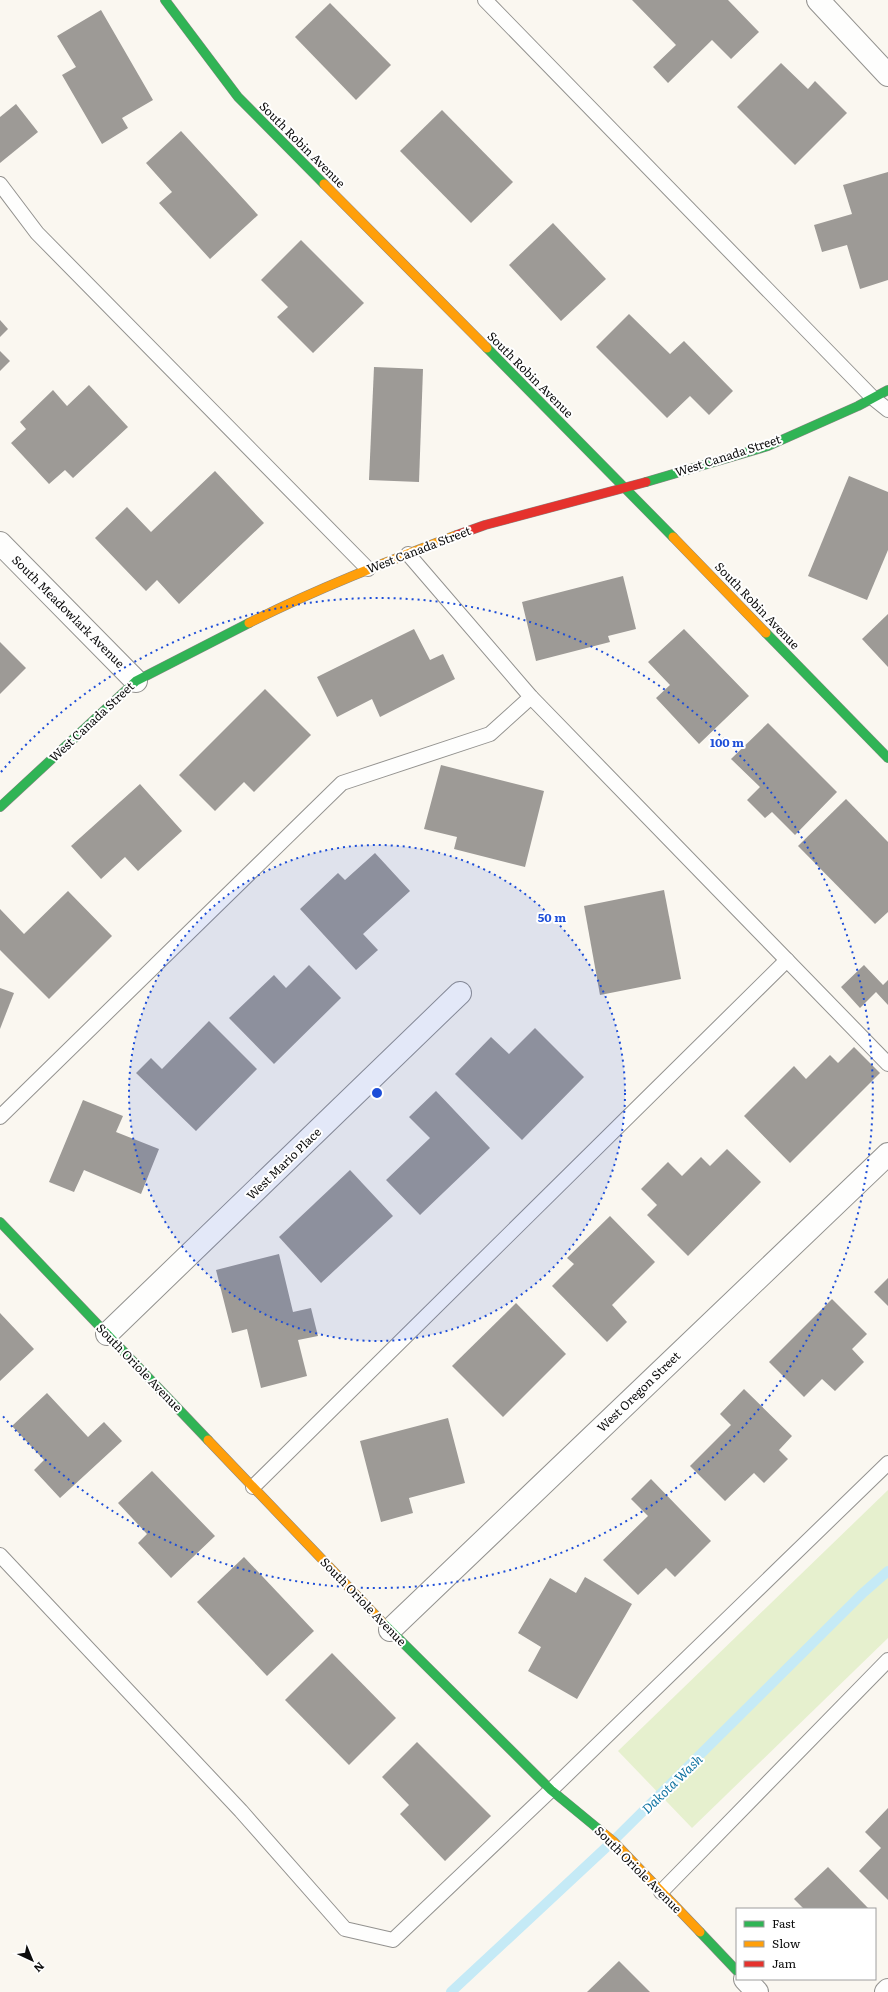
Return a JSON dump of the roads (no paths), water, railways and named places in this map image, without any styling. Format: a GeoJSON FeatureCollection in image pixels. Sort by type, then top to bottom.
{"type":"FeatureCollection","features":[{"type":"Feature","properties":{"kind":"street","name":"South Robin Avenue"},"geometry":{"type":"LineString","coordinates":[[165,0],[238,97],[625,488],[888,758]]}},
{"type":"Feature","properties":{"kind":"street"},"geometry":{"type":"LineString","coordinates":[[820,0],[888,75]]}},
{"type":"Feature","properties":{"kind":"street","name":"West Canada Street"},"geometry":{"type":"LineString","coordinates":[[0,807],[136,681],[295,600],[368,569],[486,525],[625,488],[768,446],[888,390]]}},
{"type":"Feature","properties":{"kind":"street","name":"South Meadowlark Avenue"},"geometry":{"type":"LineString","coordinates":[[0,543],[136,681]]}},
{"type":"Feature","properties":{"kind":"street","name":"West Mario Place"},"geometry":{"type":"LineString","coordinates":[[107,1334],[460,993]]}},
{"type":"Feature","properties":{"kind":"street","name":"West Oregon Street"},"geometry":{"type":"LineString","coordinates":[[390,1630],[888,1154]]}},
{"type":"Feature","properties":{"kind":"street","name":"South Oriole Avenue"},"geometry":{"type":"LineString","coordinates":[[0,1222],[390,1630],[551,1790],[613,1841],[736,1970]]}},
{"type":"Feature","properties":{"kind":"street"},"geometry":{"type":"LineString","coordinates":[[746,1980],[757,1992]]}},
{"type":"Feature","properties":{"kind":"lane"},"geometry":{"type":"LineString","coordinates":[[485,0],[873,398],[888,410]]}},
{"type":"Feature","properties":{"kind":"lane"},"geometry":{"type":"LineString","coordinates":[[0,184],[37,233],[368,569]]}},
{"type":"Feature","properties":{"kind":"lane"},"geometry":{"type":"LineString","coordinates":[[408,554],[531,697],[888,1064]]}},
{"type":"Feature","properties":{"kind":"lane"},"geometry":{"type":"LineString","coordinates":[[0,1117],[342,783],[490,734],[531,697]]}},
{"type":"Feature","properties":{"kind":"lane"},"geometry":{"type":"LineString","coordinates":[[253,1487],[787,960]]}},
{"type":"Feature","properties":{"kind":"lane"},"geometry":{"type":"LineString","coordinates":[[0,1555],[241,1811],[345,1929],[393,1940],[551,1790],[888,1463]]}},
{"type":"Feature","properties":{"kind":"lane"},"geometry":{"type":"LineString","coordinates":[[661,1892],[888,1660]]}},
{"type":"Feature","properties":{"kind":"waterway","name":"Dakota Wash"},"geometry":{"type":"LineString","coordinates":[[451,1992],[613,1841],[863,1593],[888,1571]]}}]}
